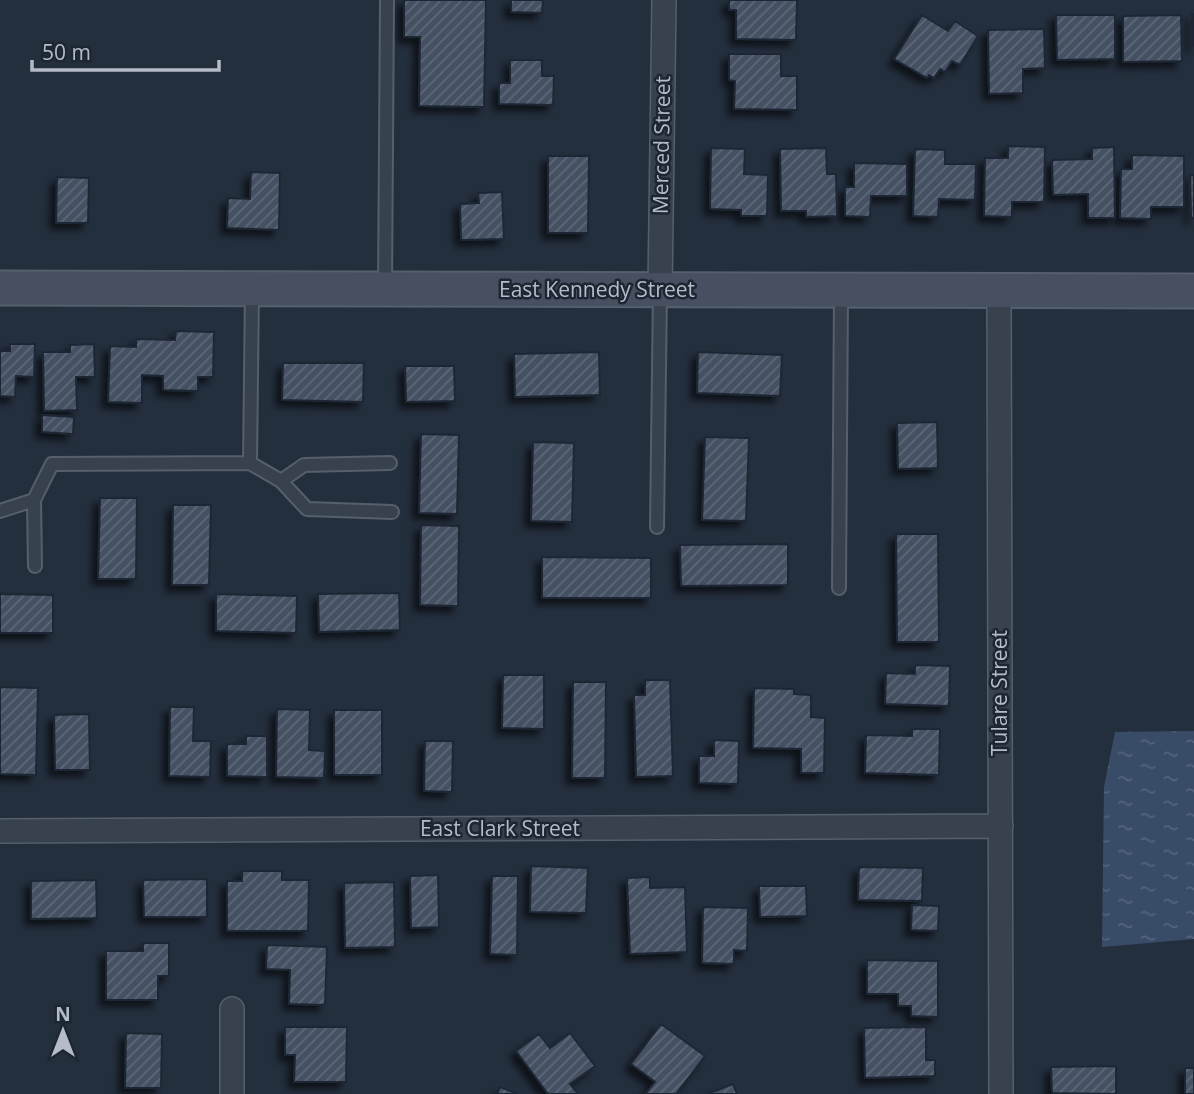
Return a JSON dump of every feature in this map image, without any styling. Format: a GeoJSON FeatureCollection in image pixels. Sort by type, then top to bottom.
{"type":"FeatureCollection","features":[{"type":"Feature","properties":{"kind":"street","name":"Merced Street"},"geometry":{"type":"LineString","coordinates":[[660,290],[664,0]]}},
{"type":"Feature","properties":{"kind":"street","name":"East Kennedy Street"},"geometry":{"type":"LineString","coordinates":[[0,288],[1194,291]]}},
{"type":"Feature","properties":{"kind":"street","name":"Tulare Street"},"geometry":{"type":"LineString","coordinates":[[999,292],[1001,1094]]}},
{"type":"Feature","properties":{"kind":"street","name":"East Clark Street"},"geometry":{"type":"LineString","coordinates":[[0,831],[1001,826]]}},
{"type":"Feature","properties":{"kind":"street"},"geometry":{"type":"LineString","coordinates":[[232,1009],[232,1094]]}},
{"type":"Feature","properties":{"kind":"lane"},"geometry":{"type":"LineString","coordinates":[[385,289],[387,0]]}},
{"type":"Feature","properties":{"kind":"lane"},"geometry":{"type":"LineString","coordinates":[[250,463],[252,289]]}},
{"type":"Feature","properties":{"kind":"lane"},"geometry":{"type":"LineString","coordinates":[[657,527],[660,290]]}},
{"type":"Feature","properties":{"kind":"lane"},"geometry":{"type":"LineString","coordinates":[[839,588],[841,291]]}},
{"type":"Feature","properties":{"kind":"lane"},"geometry":{"type":"LineString","coordinates":[[35,566],[34,500],[52,464],[250,463],[281,481],[298,502],[316,511],[392,512]]}},
{"type":"Feature","properties":{"kind":"lane"},"geometry":{"type":"LineString","coordinates":[[281,481],[304,465],[390,463]]}},
{"type":"Feature","properties":{"kind":"lane"},"geometry":{"type":"LineString","coordinates":[[0,511],[34,500]]}},
{"type":"Feature","properties":{"kind":"water"},"geometry":{"type":"Polygon","coordinates":[[[1194,731],[1194,939],[1102,947],[1104,787],[1115,732],[1194,731]]]}},
{"type":"Feature","properties":{"kind":"building"},"geometry":{"type":"Polygon","coordinates":[[[404,0],[486,0],[484,107],[419,106],[420,37],[404,37],[404,0]]]}},
{"type":"Feature","properties":{"kind":"building"},"geometry":{"type":"Polygon","coordinates":[[[511,0],[543,0],[542,13],[511,12],[511,0]]]}},
{"type":"Feature","properties":{"kind":"building"},"geometry":{"type":"Polygon","coordinates":[[[729,0],[797,0],[796,40],[736,39],[736,10],[729,10],[729,0]]]}},
{"type":"Feature","properties":{"kind":"building"},"geometry":{"type":"Polygon","coordinates":[[[1194,14],[1194,46],[1192,46],[1194,14]]]}},
{"type":"Feature","properties":{"kind":"building"},"geometry":{"type":"Polygon","coordinates":[[[922,15],[948,31],[955,21],[978,36],[960,65],[952,61],[945,72],[940,69],[934,78],[929,75],[927,78],[894,59],[922,15]]]}},
{"type":"Feature","properties":{"kind":"building"},"geometry":{"type":"Polygon","coordinates":[[[1056,15],[1115,15],[1115,59],[1057,60],[1056,15]]]}},
{"type":"Feature","properties":{"kind":"building"},"geometry":{"type":"Polygon","coordinates":[[[1181,15],[1182,61],[1123,62],[1123,16],[1181,15]]]}},
{"type":"Feature","properties":{"kind":"building"},"geometry":{"type":"Polygon","coordinates":[[[1044,29],[1045,68],[1023,69],[1023,93],[989,94],[988,30],[1044,29]]]}},
{"type":"Feature","properties":{"kind":"building"},"geometry":{"type":"Polygon","coordinates":[[[729,54],[781,54],[781,76],[797,76],[797,110],[734,109],[735,81],[729,80],[729,54]]]}},
{"type":"Feature","properties":{"kind":"building"},"geometry":{"type":"Polygon","coordinates":[[[510,60],[542,60],[542,76],[554,76],[553,105],[499,104],[499,83],[510,83],[510,60]]]}},
{"type":"Feature","properties":{"kind":"building"},"geometry":{"type":"Polygon","coordinates":[[[1008,146],[1045,147],[1044,202],[1012,202],[1012,217],[984,216],[985,158],[1008,158],[1008,146]]]}},
{"type":"Feature","properties":{"kind":"building"},"geometry":{"type":"Polygon","coordinates":[[[1114,147],[1115,218],[1088,218],[1088,194],[1053,195],[1052,160],[1092,159],[1092,148],[1114,147]]]}},
{"type":"Feature","properties":{"kind":"building"},"geometry":{"type":"Polygon","coordinates":[[[711,148],[745,149],[744,174],[768,175],[767,216],[741,216],[741,210],[710,209],[711,148]]]}},
{"type":"Feature","properties":{"kind":"building"},"geometry":{"type":"Polygon","coordinates":[[[826,148],[827,174],[836,174],[837,216],[806,217],[806,211],[781,211],[780,149],[826,148]]]}},
{"type":"Feature","properties":{"kind":"building"},"geometry":{"type":"Polygon","coordinates":[[[915,149],[945,150],[945,164],[976,164],[975,200],[939,199],[938,217],[913,216],[915,149]]]}},
{"type":"Feature","properties":{"kind":"building"},"geometry":{"type":"Polygon","coordinates":[[[1132,155],[1184,156],[1184,207],[1151,207],[1151,219],[1120,218],[1121,169],[1132,169],[1132,155]]]}},
{"type":"Feature","properties":{"kind":"building"},"geometry":{"type":"Polygon","coordinates":[[[548,156],[589,156],[588,233],[548,233],[548,156]]]}},
{"type":"Feature","properties":{"kind":"building"},"geometry":{"type":"Polygon","coordinates":[[[854,163],[907,164],[907,196],[871,196],[870,217],[845,216],[845,187],[854,187],[854,163]]]}},
{"type":"Feature","properties":{"kind":"building"},"geometry":{"type":"Polygon","coordinates":[[[251,172],[280,173],[279,230],[227,228],[228,198],[250,199],[251,172]]]}},
{"type":"Feature","properties":{"kind":"building"},"geometry":{"type":"Polygon","coordinates":[[[1190,175],[1194,175],[1194,218],[1191,218],[1190,175]]]}},
{"type":"Feature","properties":{"kind":"building"},"geometry":{"type":"Polygon","coordinates":[[[57,177],[89,178],[88,223],[56,223],[57,177]]]}},
{"type":"Feature","properties":{"kind":"building"},"geometry":{"type":"Polygon","coordinates":[[[502,192],[504,239],[461,240],[460,204],[479,203],[478,193],[502,192]]]}},
{"type":"Feature","properties":{"kind":"building"},"geometry":{"type":"Polygon","coordinates":[[[176,331],[214,332],[213,377],[198,377],[198,391],[163,390],[163,376],[142,375],[142,403],[108,402],[110,346],[136,347],[136,339],[175,340],[176,331]]]}},
{"type":"Feature","properties":{"kind":"building"},"geometry":{"type":"Polygon","coordinates":[[[10,344],[35,344],[34,377],[16,376],[15,397],[0,396],[0,351],[10,351],[10,344]]]}},
{"type":"Feature","properties":{"kind":"building"},"geometry":{"type":"Polygon","coordinates":[[[94,344],[95,377],[76,377],[77,410],[44,411],[43,352],[70,352],[70,345],[94,344]]]}},
{"type":"Feature","properties":{"kind":"building"},"geometry":{"type":"Polygon","coordinates":[[[599,352],[600,395],[515,397],[514,354],[599,352]]]}},
{"type":"Feature","properties":{"kind":"building"},"geometry":{"type":"Polygon","coordinates":[[[698,352],[782,355],[780,396],[697,393],[698,352]]]}},
{"type":"Feature","properties":{"kind":"building"},"geometry":{"type":"Polygon","coordinates":[[[283,363],[364,363],[363,402],[282,400],[283,363]]]}},
{"type":"Feature","properties":{"kind":"building"},"geometry":{"type":"Polygon","coordinates":[[[405,366],[454,366],[455,401],[406,402],[405,366]]]}},
{"type":"Feature","properties":{"kind":"building"},"geometry":{"type":"Polygon","coordinates":[[[42,415],[74,417],[73,434],[42,432],[42,415]]]}},
{"type":"Feature","properties":{"kind":"building"},"geometry":{"type":"Polygon","coordinates":[[[937,422],[938,468],[898,469],[897,423],[937,422]]]}},
{"type":"Feature","properties":{"kind":"building"},"geometry":{"type":"Polygon","coordinates":[[[421,434],[459,435],[457,514],[419,513],[421,434]]]}},
{"type":"Feature","properties":{"kind":"building"},"geometry":{"type":"Polygon","coordinates":[[[705,437],[749,438],[746,521],[702,520],[705,437]]]}},
{"type":"Feature","properties":{"kind":"building"},"geometry":{"type":"Polygon","coordinates":[[[533,442],[574,443],[572,522],[531,521],[533,442]]]}},
{"type":"Feature","properties":{"kind":"building"},"geometry":{"type":"Polygon","coordinates":[[[100,498],[137,498],[136,579],[98,579],[100,498]]]}},
{"type":"Feature","properties":{"kind":"building"},"geometry":{"type":"Polygon","coordinates":[[[173,505],[211,505],[209,585],[172,585],[173,505]]]}},
{"type":"Feature","properties":{"kind":"building"},"geometry":{"type":"Polygon","coordinates":[[[421,525],[459,526],[458,606],[420,605],[421,525]]]}},
{"type":"Feature","properties":{"kind":"building"},"geometry":{"type":"Polygon","coordinates":[[[896,534],[938,534],[939,642],[897,642],[896,534]]]}},
{"type":"Feature","properties":{"kind":"building"},"geometry":{"type":"Polygon","coordinates":[[[788,544],[788,585],[681,586],[680,545],[788,544]]]}},
{"type":"Feature","properties":{"kind":"building"},"geometry":{"type":"Polygon","coordinates":[[[542,557],[651,558],[651,598],[542,598],[542,557]]]}},
{"type":"Feature","properties":{"kind":"building"},"geometry":{"type":"Polygon","coordinates":[[[399,593],[400,630],[319,632],[318,594],[399,593]]]}},
{"type":"Feature","properties":{"kind":"building"},"geometry":{"type":"Polygon","coordinates":[[[0,594],[53,595],[53,633],[0,633],[0,594]]]}},
{"type":"Feature","properties":{"kind":"building"},"geometry":{"type":"Polygon","coordinates":[[[216,594],[297,596],[296,633],[216,631],[216,594]]]}},
{"type":"Feature","properties":{"kind":"building"},"geometry":{"type":"Polygon","coordinates":[[[915,665],[950,666],[949,706],[885,704],[886,673],[915,674],[915,665]]]}},
{"type":"Feature","properties":{"kind":"building"},"geometry":{"type":"Polygon","coordinates":[[[503,675],[544,675],[544,729],[502,728],[503,675]]]}},
{"type":"Feature","properties":{"kind":"building"},"geometry":{"type":"Polygon","coordinates":[[[645,680],[670,680],[673,776],[636,777],[634,695],[645,695],[645,680]]]}},
{"type":"Feature","properties":{"kind":"building"},"geometry":{"type":"Polygon","coordinates":[[[573,682],[606,682],[605,778],[572,778],[573,682]]]}},
{"type":"Feature","properties":{"kind":"building"},"geometry":{"type":"Polygon","coordinates":[[[0,687],[38,688],[36,775],[0,774],[0,687]]]}},
{"type":"Feature","properties":{"kind":"building"},"geometry":{"type":"Polygon","coordinates":[[[754,688],[794,689],[794,694],[811,695],[811,717],[825,718],[824,773],[801,773],[801,749],[753,748],[754,688]]]}},
{"type":"Feature","properties":{"kind":"building"},"geometry":{"type":"Polygon","coordinates":[[[170,707],[194,707],[193,741],[211,741],[210,777],[169,776],[170,707]]]}},
{"type":"Feature","properties":{"kind":"building"},"geometry":{"type":"Polygon","coordinates":[[[277,709],[310,710],[309,750],[325,751],[324,778],[276,777],[277,709]]]}},
{"type":"Feature","properties":{"kind":"building"},"geometry":{"type":"Polygon","coordinates":[[[334,710],[382,710],[382,775],[334,775],[334,710]]]}},
{"type":"Feature","properties":{"kind":"building"},"geometry":{"type":"Polygon","coordinates":[[[89,714],[90,770],[55,770],[54,715],[89,714]]]}},
{"type":"Feature","properties":{"kind":"building"},"geometry":{"type":"Polygon","coordinates":[[[912,729],[940,729],[939,775],[865,773],[866,735],[912,736],[912,729]]]}},
{"type":"Feature","properties":{"kind":"building"},"geometry":{"type":"Polygon","coordinates":[[[246,736],[267,736],[267,777],[227,776],[227,744],[246,744],[246,736]]]}},
{"type":"Feature","properties":{"kind":"building"},"geometry":{"type":"Polygon","coordinates":[[[714,740],[739,741],[738,784],[699,783],[699,756],[714,756],[714,740]]]}},
{"type":"Feature","properties":{"kind":"building"},"geometry":{"type":"Polygon","coordinates":[[[425,741],[453,741],[452,792],[424,791],[425,741]]]}},
{"type":"Feature","properties":{"kind":"building"},"geometry":{"type":"Polygon","coordinates":[[[531,866],[588,868],[586,913],[530,912],[531,866]]]}},
{"type":"Feature","properties":{"kind":"building"},"geometry":{"type":"Polygon","coordinates":[[[859,867],[923,868],[922,901],[858,900],[859,867]]]}},
{"type":"Feature","properties":{"kind":"building"},"geometry":{"type":"Polygon","coordinates":[[[242,871],[282,871],[282,880],[309,880],[308,931],[227,931],[227,881],[242,881],[242,871]]]}},
{"type":"Feature","properties":{"kind":"building"},"geometry":{"type":"Polygon","coordinates":[[[438,875],[439,927],[411,928],[410,876],[438,875]]]}},
{"type":"Feature","properties":{"kind":"building"},"geometry":{"type":"Polygon","coordinates":[[[492,876],[518,876],[517,955],[490,954],[492,876]]]}},
{"type":"Feature","properties":{"kind":"building"},"geometry":{"type":"Polygon","coordinates":[[[650,877],[650,888],[685,887],[687,952],[630,954],[627,878],[650,877]]]}},
{"type":"Feature","properties":{"kind":"building"},"geometry":{"type":"Polygon","coordinates":[[[207,879],[207,917],[144,917],[143,880],[207,879]]]}},
{"type":"Feature","properties":{"kind":"building"},"geometry":{"type":"Polygon","coordinates":[[[96,880],[97,918],[31,919],[31,881],[96,880]]]}},
{"type":"Feature","properties":{"kind":"building"},"geometry":{"type":"Polygon","coordinates":[[[394,882],[395,947],[345,948],[344,883],[394,882]]]}},
{"type":"Feature","properties":{"kind":"building"},"geometry":{"type":"Polygon","coordinates":[[[759,886],[806,886],[807,916],[760,917],[759,886]]]}},
{"type":"Feature","properties":{"kind":"building"},"geometry":{"type":"Polygon","coordinates":[[[912,905],[939,906],[938,931],[911,930],[912,905]]]}},
{"type":"Feature","properties":{"kind":"building"},"geometry":{"type":"Polygon","coordinates":[[[703,907],[748,908],[747,951],[734,950],[734,964],[702,963],[703,907]]]}},
{"type":"Feature","properties":{"kind":"building"},"geometry":{"type":"Polygon","coordinates":[[[143,943],[169,943],[169,976],[158,976],[158,1000],[106,1000],[106,951],[143,951],[143,943]]]}},
{"type":"Feature","properties":{"kind":"building"},"geometry":{"type":"Polygon","coordinates":[[[267,945],[327,947],[325,1005],[289,1004],[290,970],[266,969],[267,945]]]}},
{"type":"Feature","properties":{"kind":"building"},"geometry":{"type":"Polygon","coordinates":[[[867,960],[938,961],[938,1017],[911,1016],[911,1006],[898,1006],[898,994],[867,994],[867,960]]]}},
{"type":"Feature","properties":{"kind":"building"},"geometry":{"type":"Polygon","coordinates":[[[661,1024],[705,1056],[676,1094],[645,1094],[655,1082],[631,1064],[661,1024]]]}},
{"type":"Feature","properties":{"kind":"building"},"geometry":{"type":"Polygon","coordinates":[[[285,1027],[347,1027],[346,1082],[294,1082],[295,1055],[285,1055],[285,1027]]]}},
{"type":"Feature","properties":{"kind":"building"},"geometry":{"type":"Polygon","coordinates":[[[926,1027],[926,1060],[935,1060],[935,1076],[865,1078],[864,1028],[926,1027]]]}},
{"type":"Feature","properties":{"kind":"building"},"geometry":{"type":"Polygon","coordinates":[[[126,1033],[162,1034],[161,1088],[125,1088],[126,1033]]]}},
{"type":"Feature","properties":{"kind":"building"},"geometry":{"type":"Polygon","coordinates":[[[570,1033],[595,1066],[570,1084],[578,1094],[548,1094],[516,1051],[539,1034],[550,1048],[570,1033]]]}},
{"type":"Feature","properties":{"kind":"building"},"geometry":{"type":"Polygon","coordinates":[[[1116,1066],[1116,1094],[1052,1093],[1051,1067],[1116,1066]]]}},
{"type":"Feature","properties":{"kind":"building"},"geometry":{"type":"Polygon","coordinates":[[[1185,1068],[1194,1068],[1194,1094],[1185,1094],[1185,1068]]]}},
{"type":"Feature","properties":{"kind":"building"},"geometry":{"type":"Polygon","coordinates":[[[733,1084],[737,1094],[707,1094],[733,1084]]]}},
{"type":"Feature","properties":{"kind":"building"},"geometry":{"type":"Polygon","coordinates":[[[500,1087],[518,1094],[497,1094],[500,1087]]]}}]}
